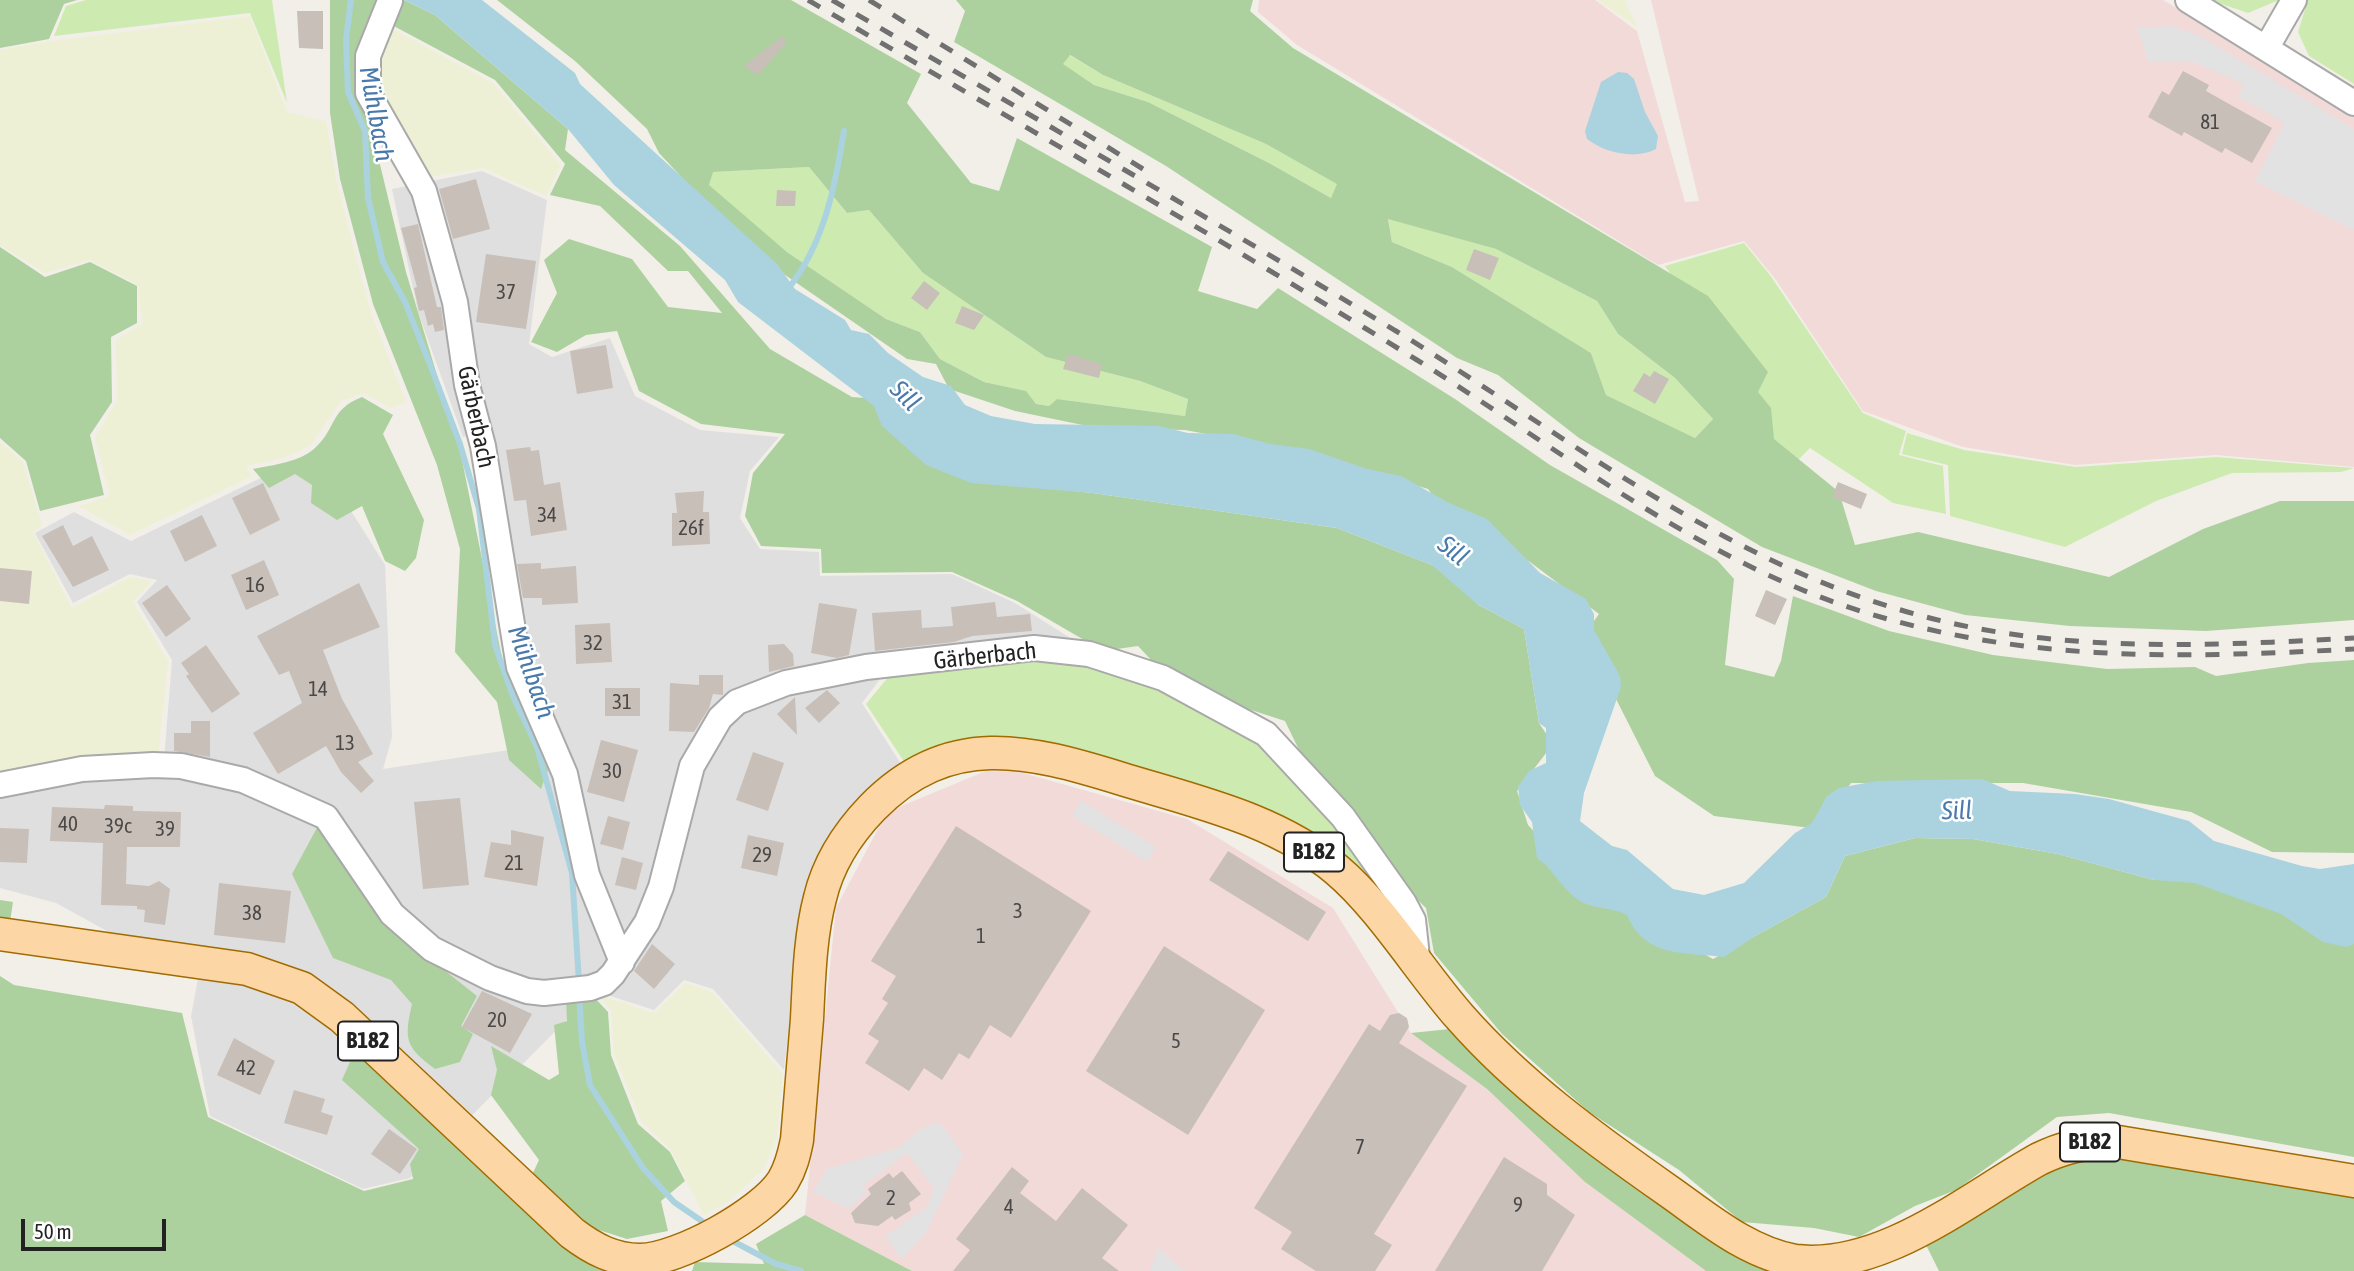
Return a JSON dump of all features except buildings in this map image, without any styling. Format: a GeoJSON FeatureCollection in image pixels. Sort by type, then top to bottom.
{"type":"FeatureCollection","features":[{"type":"Feature","properties":{"kind":"main road","name":"B182"},"geometry":{"type":"LineString","coordinates":[[0,934],[221,963],[287,981],[315,996],[342,1017],[585,1243],[626,1259],[643,1261],[677,1252],[750,1213],[782,1183],[792,1162],[797,1140],[816,914],[828,874],[854,829],[901,781],[946,760],[981,752],[1037,755],[1211,806],[1285,834],[1343,875],[1418,967],[1504,1064],[1559,1110],[1721,1228],[1754,1247],[1791,1260],[1828,1264],[1852,1260],[1889,1248],[2056,1150],[2096,1141],[2118,1142],[2354,1181]]}},
{"type":"Feature","properties":{"kind":"street"},"geometry":{"type":"LineString","coordinates":[[2188,0],[2354,103]]}},
{"type":"Feature","properties":{"kind":"street"},"geometry":{"type":"LineString","coordinates":[[2267,47],[2294,0]]}},
{"type":"Feature","properties":{"kind":"street","name":"Gärberbach"},"geometry":{"type":"LineString","coordinates":[[390,1],[369,56],[368,93],[424,191],[455,302],[467,385],[483,446],[519,667],[565,774],[587,875],[622,962]]}},
{"type":"Feature","properties":{"kind":"street","name":"Gärberbach"},"geometry":{"type":"LineString","coordinates":[[0,785],[82,769],[153,765],[181,766],[243,780],[326,817],[392,914],[432,949],[509,985],[544,993],[580,989],[604,983],[622,962],[656,902],[692,766],[720,718],[737,702],[766,688],[838,671],[1034,648],[1089,654],[1163,678],[1266,734],[1343,817],[1405,903],[1413,920],[1418,967]]}},
{"type":"Feature","properties":{"kind":"shaded area"},"geometry":{"type":"Polygon","coordinates":[[[1259,0],[1595,0],[1637,31],[1685,202],[1699,201],[1651,0],[2163,0],[2354,113],[2354,467],[2216,455],[2075,465],[1963,447],[1863,411],[1776,280],[1744,241],[1658,265],[1297,45],[1258,12],[1259,0]]]}},
{"type":"Feature","properties":{"kind":"shaded area"},"geometry":{"type":"Polygon","coordinates":[[[2170,26],[2198,35],[2354,129],[2354,230],[2255,181],[2285,123],[2238,96],[2244,84],[2191,61],[2148,61],[2137,28],[2170,26]]]}},
{"type":"Feature","properties":{"kind":"shaded area"},"geometry":{"type":"Polygon","coordinates":[[[482,171],[547,200],[529,344],[552,357],[610,338],[635,396],[700,430],[779,437],[750,471],[740,518],[760,549],[819,552],[820,576],[952,574],[1015,603],[1083,646],[894,661],[862,703],[901,764],[858,803],[795,972],[784,1070],[713,989],[684,980],[654,1010],[595,991],[410,1178],[363,1189],[210,1116],[191,1016],[200,968],[116,936],[56,903],[0,888],[0,791],[117,774],[163,773],[172,660],[137,602],[157,580],[130,574],[73,603],[35,533],[74,512],[131,541],[314,452],[385,565],[392,737],[383,769],[562,742],[521,661],[485,432],[463,437],[418,312],[392,189],[482,171]]]}},
{"type":"Feature","properties":{"kind":"shaded area"},"geometry":{"type":"Polygon","coordinates":[[[998,766],[1187,819],[1333,908],[1411,1033],[1487,1089],[1585,1182],[1706,1271],[912,1271],[805,1215],[836,908],[887,812],[998,766]]]}},
{"type":"Feature","properties":{"kind":"shaded area"},"geometry":{"type":"Polygon","coordinates":[[[1081,801],[1156,847],[1147,862],[1072,816],[1081,801]]]}},
{"type":"Feature","properties":{"kind":"shaded area"},"geometry":{"type":"Polygon","coordinates":[[[939,1122],[963,1154],[926,1233],[901,1259],[885,1236],[927,1207],[934,1188],[907,1153],[863,1186],[867,1192],[849,1209],[813,1192],[827,1169],[898,1148],[919,1130],[939,1122]]]}},
{"type":"Feature","properties":{"kind":"shaded area"},"geometry":{"type":"Polygon","coordinates":[[[1158,1248],[1185,1271],[1150,1271],[1158,1248]]]}},
{"type":"Feature","properties":{"kind":"green space"},"geometry":{"type":"Polygon","coordinates":[[[0,0],[77,0],[64,4],[49,39],[0,48],[0,0]]]}},
{"type":"Feature","properties":{"kind":"green space"},"geometry":{"type":"Polygon","coordinates":[[[86,0],[272,0],[287,103],[250,13],[54,36],[66,6],[86,0]]]}},
{"type":"Feature","properties":{"kind":"green space"},"geometry":{"type":"Polygon","coordinates":[[[330,0],[404,0],[435,15],[568,129],[565,150],[680,246],[770,349],[852,397],[894,400],[1006,484],[1093,493],[1337,528],[1432,565],[1478,591],[1477,604],[1524,629],[1539,723],[1553,744],[1517,791],[1528,825],[1588,889],[1713,959],[1826,897],[1845,856],[1915,838],[1973,839],[2058,854],[2154,880],[2181,868],[2354,937],[2354,1157],[2109,1113],[2057,1117],[1956,1190],[1915,1206],[1859,1237],[1814,1228],[1742,1222],[1679,1170],[1589,1112],[1502,1034],[1434,953],[1426,908],[1403,886],[1300,752],[1285,721],[1242,707],[1166,676],[1138,646],[1103,651],[1017,601],[952,572],[822,573],[821,549],[761,546],[745,516],[753,473],[785,434],[701,424],[639,391],[617,331],[586,335],[557,352],[531,342],[557,293],[544,260],[569,239],[632,259],[668,307],[722,313],[688,271],[668,271],[600,206],[550,195],[565,164],[495,80],[390,24],[372,22],[369,119],[406,272],[461,455],[502,658],[548,770],[541,789],[509,760],[497,702],[455,652],[460,549],[437,465],[373,304],[340,179],[330,113],[330,0]]]}},
{"type":"Feature","properties":{"kind":"green space"},"geometry":{"type":"Polygon","coordinates":[[[497,0],[791,0],[921,74],[907,103],[971,183],[999,191],[1017,138],[1212,247],[1198,291],[1257,309],[1278,288],[1455,399],[1550,465],[1717,560],[1734,579],[1725,665],[1774,677],[1781,661],[1793,596],[1889,631],[1993,655],[2107,669],[2195,667],[2216,676],[2308,663],[2354,660],[2354,853],[2272,852],[2191,812],[2023,783],[1851,783],[1819,829],[1714,816],[1655,776],[1615,697],[1589,628],[1599,614],[1530,562],[1454,523],[1428,489],[1307,453],[1185,430],[1097,428],[1015,411],[949,389],[936,364],[907,359],[772,266],[730,229],[659,153],[647,129],[575,61],[497,0]],[[809,167],[713,172],[709,185],[787,252],[886,319],[920,332],[940,359],[984,382],[1026,391],[1036,404],[1049,406],[1057,399],[1185,416],[1188,399],[1140,381],[1046,357],[923,273],[869,210],[847,213],[809,167]]]}},
{"type":"Feature","properties":{"kind":"green space"},"geometry":{"type":"Polygon","coordinates":[[[956,0],[1253,0],[1250,11],[1293,48],[1708,296],[1768,372],[1758,392],[1771,408],[1774,439],[1839,492],[1855,545],[1918,532],[2109,577],[2203,529],[2280,501],[2354,501],[2354,620],[2206,631],[2070,626],[1965,615],[1876,591],[1762,547],[1579,438],[1498,375],[1457,358],[1166,166],[954,42],[965,11],[956,0]],[[1070,55],[1063,64],[1094,85],[1148,102],[1269,163],[1331,198],[1337,184],[1266,144],[1103,75],[1070,55]],[[1388,219],[1392,242],[1452,267],[1591,353],[1606,395],[1695,438],[1713,419],[1675,378],[1618,334],[1597,301],[1496,249],[1388,219]]]}},
{"type":"Feature","properties":{"kind":"green space"},"geometry":{"type":"Polygon","coordinates":[[[1597,0],[1625,0],[1637,27],[1597,0]]]}},
{"type":"Feature","properties":{"kind":"green space"},"geometry":{"type":"Polygon","coordinates":[[[2210,0],[2279,0],[2248,13],[2210,0]]]}},
{"type":"Feature","properties":{"kind":"green space"},"geometry":{"type":"Polygon","coordinates":[[[2308,0],[2354,0],[2354,84],[2309,56],[2298,32],[2308,0]]]}},
{"type":"Feature","properties":{"kind":"green space"},"geometry":{"type":"Polygon","coordinates":[[[250,16],[287,112],[326,121],[337,184],[370,310],[406,402],[390,408],[364,393],[341,401],[311,445],[284,458],[246,466],[252,476],[130,535],[79,506],[110,496],[95,437],[117,401],[116,340],[142,324],[138,285],[90,260],[45,273],[0,245],[0,50],[250,16]]]}},
{"type":"Feature","properties":{"kind":"green space"},"geometry":{"type":"Polygon","coordinates":[[[389,27],[493,83],[561,165],[546,196],[483,168],[422,178],[373,82],[389,27]]]}},
{"type":"Feature","properties":{"kind":"green space"},"geometry":{"type":"Polygon","coordinates":[[[1069,55],[1103,75],[1266,144],[1338,184],[1331,198],[1269,163],[1148,102],[1094,85],[1062,64],[1069,55]]]}},
{"type":"Feature","properties":{"kind":"green space"},"geometry":{"type":"Polygon","coordinates":[[[809,167],[847,213],[869,210],[923,273],[1046,357],[1140,381],[1188,399],[1185,416],[1057,399],[1049,406],[1036,404],[1025,391],[984,382],[940,359],[920,332],[886,319],[787,252],[708,185],[712,172],[809,167]]]}},
{"type":"Feature","properties":{"kind":"green space"},"geometry":{"type":"Polygon","coordinates":[[[1388,218],[1496,249],[1597,301],[1618,334],[1675,378],[1713,419],[1695,438],[1606,395],[1591,353],[1452,267],[1392,242],[1388,218]]]}},
{"type":"Feature","properties":{"kind":"green space"},"geometry":{"type":"Polygon","coordinates":[[[1744,243],[1770,275],[1863,413],[1906,431],[1899,455],[1943,466],[1946,514],[1893,503],[1810,448],[1794,464],[1729,413],[1718,341],[1665,266],[1744,243]]]}},
{"type":"Feature","properties":{"kind":"green space"},"geometry":{"type":"Polygon","coordinates":[[[0,247],[45,277],[90,262],[137,286],[137,323],[111,337],[112,402],[90,435],[104,495],[40,511],[26,461],[0,438],[0,247]]]}},
{"type":"Feature","properties":{"kind":"green space"},"geometry":{"type":"Polygon","coordinates":[[[362,397],[393,415],[383,434],[424,520],[416,558],[405,571],[385,561],[362,506],[337,520],[311,503],[312,485],[295,474],[269,488],[253,469],[286,462],[309,453],[322,441],[338,414],[351,402],[362,397]]]}},
{"type":"Feature","properties":{"kind":"green space"},"geometry":{"type":"Polygon","coordinates":[[[1907,433],[1964,450],[2076,467],[2216,457],[2354,468],[2341,472],[2232,473],[2156,501],[2065,547],[1950,516],[1948,465],[1902,454],[1907,433]]]}},
{"type":"Feature","properties":{"kind":"green space"},"geometry":{"type":"Polygon","coordinates":[[[0,442],[23,462],[42,525],[33,532],[72,608],[130,577],[152,581],[133,602],[168,661],[158,756],[0,774],[0,442]]]}},
{"type":"Feature","properties":{"kind":"green space"},"geometry":{"type":"Polygon","coordinates":[[[1030,653],[1132,670],[1276,749],[1389,889],[1378,896],[1116,766],[1032,740],[988,738],[905,763],[866,704],[894,670],[1030,653]]]}},
{"type":"Feature","properties":{"kind":"green space"},"geometry":{"type":"Polygon","coordinates":[[[319,824],[410,943],[477,996],[461,1026],[473,1034],[460,1062],[435,1069],[425,1061],[409,1041],[408,1026],[412,1004],[391,980],[333,958],[292,874],[319,824]]]}},
{"type":"Feature","properties":{"kind":"green space"},"geometry":{"type":"Polygon","coordinates":[[[0,900],[13,902],[10,922],[0,921],[0,900]]]}},
{"type":"Feature","properties":{"kind":"green space"},"geometry":{"type":"Polygon","coordinates":[[[0,976],[14,985],[182,1013],[208,1117],[364,1191],[413,1179],[410,1164],[419,1149],[342,1080],[356,1048],[560,1239],[606,1271],[0,1271],[0,976]]]}},
{"type":"Feature","properties":{"kind":"green space"},"geometry":{"type":"Polygon","coordinates":[[[685,983],[712,992],[783,1074],[777,1137],[764,1169],[727,1203],[704,1215],[671,1150],[641,1121],[614,1054],[611,1010],[598,995],[654,1013],[685,983]]]}},
{"type":"Feature","properties":{"kind":"green space"},"geometry":{"type":"Polygon","coordinates":[[[594,997],[608,1012],[611,1055],[638,1124],[670,1152],[685,1181],[661,1201],[668,1231],[627,1239],[580,1224],[532,1175],[539,1160],[491,1095],[497,1070],[491,1046],[549,1080],[559,1074],[554,1025],[567,1021],[566,1000],[594,997]]]}},
{"type":"Feature","properties":{"kind":"green space"},"geometry":{"type":"Polygon","coordinates":[[[1450,1029],[1793,1271],[1706,1271],[1585,1182],[1487,1089],[1411,1033],[1450,1029]]]}},
{"type":"Feature","properties":{"kind":"green space"},"geometry":{"type":"Polygon","coordinates":[[[2110,1154],[2354,1197],[2354,1271],[1939,1271],[1925,1243],[2049,1167],[2110,1154]]]}},
{"type":"Feature","properties":{"kind":"green space"},"geometry":{"type":"Polygon","coordinates":[[[805,1215],[912,1271],[692,1271],[695,1262],[764,1264],[756,1244],[805,1215]]]}},
{"type":"Feature","properties":{"kind":"water","name":"Sill"},"geometry":{"type":"Polygon","coordinates":[[[404,0],[482,0],[575,73],[580,84],[777,264],[795,289],[845,320],[851,330],[869,334],[888,353],[923,377],[951,386],[965,405],[991,416],[1035,424],[1159,426],[1188,433],[1233,434],[1270,444],[1309,449],[1367,469],[1401,476],[1449,503],[1487,519],[1540,573],[1586,599],[1594,614],[1594,630],[1620,676],[1621,687],[1584,793],[1580,821],[1612,846],[1627,850],[1673,889],[1704,895],[1744,883],[1795,833],[1812,823],[1827,796],[1839,788],[1876,781],[1982,779],[2010,791],[2075,794],[2109,799],[2189,821],[2214,841],[2302,866],[2320,869],[2354,864],[2354,944],[2346,947],[2323,942],[2281,914],[2195,883],[2154,880],[2058,854],[1973,839],[1915,838],[1845,856],[1826,897],[1755,936],[1724,957],[1680,953],[1655,946],[1644,939],[1627,915],[1577,899],[1537,858],[1532,822],[1520,805],[1518,787],[1529,771],[1546,763],[1546,728],[1539,723],[1524,629],[1477,604],[1432,565],[1337,528],[1093,493],[971,483],[926,465],[882,426],[874,406],[738,302],[725,280],[614,185],[568,129],[435,15],[404,0]]]}},
{"type":"Feature","properties":{"kind":"water"},"geometry":{"type":"Polygon","coordinates":[[[1618,72],[1627,73],[1634,79],[1645,112],[1658,136],[1656,149],[1639,154],[1621,153],[1603,148],[1587,139],[1585,131],[1601,82],[1618,72]]]}},
{"type":"Feature","properties":{"kind":"waterway","name":"Mühlbach"},"geometry":{"type":"LineString","coordinates":[[351,0],[346,40],[348,92],[365,131],[368,198],[383,262],[405,302],[431,367],[460,444],[479,509],[495,645],[513,696],[537,747],[572,873],[579,982]]}},
{"type":"Feature","properties":{"kind":"waterway"},"geometry":{"type":"LineString","coordinates":[[788,289],[811,253],[819,234],[832,194],[844,131]]}},
{"type":"Feature","properties":{"kind":"waterway","name":"Mühlbach"},"geometry":{"type":"LineString","coordinates":[[579,993],[582,1042],[590,1085],[643,1168],[674,1202],[709,1226]]}},
{"type":"Feature","properties":{"kind":"waterway","name":"Mühlbach"},"geometry":{"type":"LineString","coordinates":[[727,1238],[776,1264],[801,1271]]}},
{"type":"Feature","properties":{"kind":"railway"},"geometry":{"type":"LineString","coordinates":[[808,0],[1190,223],[1417,360],[1634,502],[1747,565],[1806,591],[1867,613],[1928,629],[2049,649],[2169,655],[2354,649]]}},
{"type":"Feature","properties":{"kind":"railway"},"geometry":{"type":"LineString","coordinates":[[832,0],[1396,331],[1646,492],[1710,529],[1776,562],[1844,591],[1915,614],[2023,636],[2133,644],[2354,638]]}},
{"type":"Feature","properties":{"kind":"railway"},"geometry":{"type":"LineString","coordinates":[[869,0],[1143,169]]}}]}
